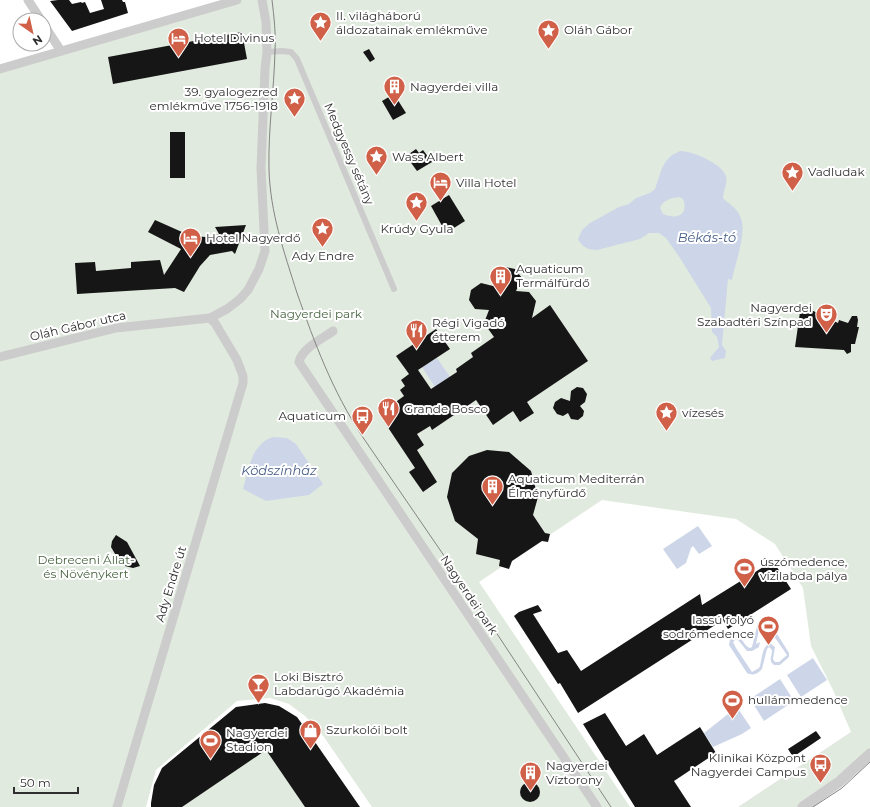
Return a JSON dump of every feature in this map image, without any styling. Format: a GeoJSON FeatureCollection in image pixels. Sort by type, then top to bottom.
{"type":"FeatureCollection","features":[{"type":"Feature","properties":{"kind":"street"},"geometry":{"type":"LineString","coordinates":[[28,0],[36,12]]}},
{"type":"Feature","properties":{"kind":"street"},"geometry":{"type":"LineString","coordinates":[[0,69],[237,0]]}},
{"type":"Feature","properties":{"kind":"street"},"geometry":{"type":"LineString","coordinates":[[210,318],[227,309],[240,299],[248,290],[259,269],[265,251],[261,168],[267,52],[266,22],[262,0]]}},
{"type":"Feature","properties":{"kind":"street"},"geometry":{"type":"LineString","coordinates":[[52,37],[61,51]]}},
{"type":"Feature","properties":{"kind":"street","name":"Medgyessy sétány"},"geometry":{"type":"LineString","coordinates":[[267,52],[291,52],[297,59],[394,288]]}},
{"type":"Feature","properties":{"kind":"street","name":"Oláh Gábor utca"},"geometry":{"type":"LineString","coordinates":[[0,357],[116,328],[210,318]]}},
{"type":"Feature","properties":{"kind":"street","name":"Ady Endre út"},"geometry":{"type":"LineString","coordinates":[[117,807],[243,383],[241,368],[215,323],[210,318]]}},
{"type":"Feature","properties":{"kind":"street","name":"Nagyerdei park"},"geometry":{"type":"LineString","coordinates":[[333,331],[305,351],[300,356],[299,362],[339,424],[358,449],[597,807]]}},
{"type":"Feature","properties":{"kind":"street"},"geometry":{"type":"LineString","coordinates":[[803,807],[840,782],[870,754]]}},
{"type":"Feature","properties":{"kind":"green space","name":"Nagyerdei park"},"geometry":{"type":"Polygon","coordinates":[[[237,0],[870,0],[870,749],[800,807],[738,807],[851,732],[833,690],[811,646],[803,588],[775,544],[736,519],[602,500],[479,582],[630,807],[372,807],[324,737],[305,716],[289,704],[270,698],[237,701],[156,770],[146,807],[0,807],[0,69],[237,0]]]}},
{"type":"Feature","properties":{"kind":"green space"},"geometry":{"type":"Polygon","coordinates":[[[266,750],[305,807],[183,806],[266,750]]]}},
{"type":"Feature","properties":{"kind":"water","name":"Békás-tó"},"geometry":{"type":"Polygon","coordinates":[[[680,151],[692,153],[713,162],[719,167],[726,176],[726,185],[723,198],[737,211],[742,222],[743,230],[738,256],[732,280],[728,279],[722,345],[726,351],[725,358],[712,361],[710,358],[719,347],[717,337],[712,332],[711,308],[666,238],[659,233],[649,233],[640,239],[597,250],[586,248],[578,239],[582,230],[590,223],[619,207],[629,204],[636,198],[650,193],[655,189],[662,168],[672,155],[680,151]],[[679,197],[665,201],[660,208],[663,214],[668,216],[680,215],[684,209],[683,199],[679,197]]]}},
{"type":"Feature","properties":{"kind":"water"},"geometry":{"type":"Polygon","coordinates":[[[437,358],[450,377],[435,387],[422,367],[437,358]]]}},
{"type":"Feature","properties":{"kind":"water","name":"Ködszínház"},"geometry":{"type":"Polygon","coordinates":[[[273,437],[287,438],[296,444],[323,484],[309,495],[266,501],[243,489],[249,466],[255,451],[266,440],[273,437]]]}},
{"type":"Feature","properties":{"kind":"water"},"geometry":{"type":"Polygon","coordinates":[[[698,526],[712,546],[699,554],[693,546],[686,563],[677,569],[663,549],[698,526]]]}},
{"type":"Feature","properties":{"kind":"water","name":"lassú folyó sodrómedence"},"geometry":{"type":"Polygon","coordinates":[[[765,619],[769,621],[789,653],[789,657],[780,665],[774,665],[771,660],[772,650],[769,647],[767,649],[762,669],[757,673],[751,674],[747,673],[729,645],[730,639],[737,636],[748,647],[752,647],[758,622],[765,619]],[[764,622],[760,625],[756,644],[760,642],[759,647],[752,651],[747,651],[738,640],[736,639],[733,642],[752,672],[759,668],[765,647],[770,643],[775,647],[773,659],[775,662],[779,662],[787,655],[764,622]]]}},
{"type":"Feature","properties":{"kind":"water"},"geometry":{"type":"Polygon","coordinates":[[[813,658],[827,680],[801,697],[787,675],[813,658]]]}},
{"type":"Feature","properties":{"kind":"water"},"geometry":{"type":"Polygon","coordinates":[[[780,679],[794,701],[764,721],[750,699],[780,679]]]}},
{"type":"Feature","properties":{"kind":"water","name":"hullámmedence"},"geometry":{"type":"Polygon","coordinates":[[[737,707],[751,728],[742,734],[713,747],[704,733],[737,707]]]}},
{"type":"Feature","properties":{"kind":"building"},"geometry":{"type":"Polygon","coordinates":[[[69,0],[72,4],[85,2],[90,13],[104,9],[101,0],[122,0],[125,2],[128,13],[72,31],[50,1],[69,0]]]}},
{"type":"Feature","properties":{"kind":"building","name":"Hotel Divinus"},"geometry":{"type":"Polygon","coordinates":[[[242,32],[247,59],[113,84],[108,57],[242,32]]]}},
{"type":"Feature","properties":{"kind":"building"},"geometry":{"type":"Polygon","coordinates":[[[369,49],[375,59],[370,62],[363,52],[369,49]]]}},
{"type":"Feature","properties":{"kind":"building","name":"Nagyerdei villa"},"geometry":{"type":"Polygon","coordinates":[[[394,94],[406,113],[393,120],[382,101],[394,94]]]}},
{"type":"Feature","properties":{"kind":"building"},"geometry":{"type":"Polygon","coordinates":[[[170,132],[185,132],[185,178],[170,178],[170,132]]]}},
{"type":"Feature","properties":{"kind":"building"},"geometry":{"type":"Polygon","coordinates":[[[416,149],[419,153],[423,150],[432,162],[417,171],[409,160],[412,158],[409,154],[416,149]]]}},
{"type":"Feature","properties":{"kind":"building"},"geometry":{"type":"Polygon","coordinates":[[[449,195],[465,221],[446,233],[431,206],[449,195]]]}},
{"type":"Feature","properties":{"kind":"building","name":"Hotel Nagyerdő"},"geometry":{"type":"Polygon","coordinates":[[[155,220],[191,236],[206,237],[219,234],[215,227],[246,225],[235,254],[232,251],[210,255],[200,266],[184,292],[175,288],[77,294],[75,263],[95,262],[96,271],[131,268],[131,262],[160,260],[164,275],[181,249],[148,232],[155,220]]]}},
{"type":"Feature","properties":{"kind":"building"},"geometry":{"type":"Polygon","coordinates":[[[505,267],[515,269],[522,278],[516,291],[529,292],[536,301],[532,318],[550,305],[588,361],[527,402],[534,413],[520,422],[513,411],[493,425],[476,400],[432,430],[430,426],[417,434],[424,445],[417,450],[437,482],[423,492],[409,472],[415,468],[379,414],[404,396],[400,390],[405,386],[401,380],[409,374],[396,356],[436,329],[450,349],[418,370],[431,389],[457,372],[456,369],[473,357],[471,353],[494,337],[484,323],[489,310],[475,309],[469,300],[471,290],[481,283],[493,286],[495,272],[505,267]]]}},
{"type":"Feature","properties":{"kind":"building","name":"Nagyerdei Szabadtéri Színpad"},"geometry":{"type":"Polygon","coordinates":[[[801,305],[838,323],[839,320],[848,323],[852,316],[857,316],[857,327],[859,327],[855,344],[851,344],[851,352],[847,354],[844,350],[795,347],[801,305]]]}},
{"type":"Feature","properties":{"kind":"building"},"geometry":{"type":"Polygon","coordinates":[[[577,387],[583,388],[587,394],[585,402],[580,406],[584,411],[583,416],[578,420],[571,419],[568,413],[563,416],[557,414],[553,408],[555,402],[561,398],[570,401],[571,391],[577,387]]]}},
{"type":"Feature","properties":{"kind":"building","name":"Aquaticum Mediterrán Élményfürdő"},"geometry":{"type":"Polygon","coordinates":[[[487,450],[509,452],[531,471],[538,497],[533,515],[545,533],[550,534],[548,542],[542,541],[512,561],[509,569],[499,566],[500,560],[476,554],[478,539],[455,521],[447,497],[452,473],[469,456],[487,450]]]}},
{"type":"Feature","properties":{"kind":"building"},"geometry":{"type":"Polygon","coordinates":[[[116,535],[127,542],[140,566],[133,568],[125,566],[118,559],[111,547],[112,541],[116,535]]]}},
{"type":"Feature","properties":{"kind":"building"},"geometry":{"type":"Polygon","coordinates":[[[773,561],[791,589],[728,629],[723,620],[578,713],[560,683],[558,684],[514,616],[519,612],[538,605],[542,611],[533,614],[558,653],[567,650],[581,671],[700,594],[702,605],[773,561]]]}},
{"type":"Feature","properties":{"kind":"building","name":"Nagyerdei Stadion"},"geometry":{"type":"Polygon","coordinates":[[[265,703],[279,706],[297,717],[360,807],[305,807],[266,750],[182,807],[151,807],[154,785],[162,768],[236,707],[265,703]]]}},
{"type":"Feature","properties":{"kind":"building"},"geometry":{"type":"Polygon","coordinates":[[[605,713],[626,746],[644,734],[657,755],[700,727],[716,753],[674,781],[691,807],[635,807],[583,724],[605,713]]]}},
{"type":"Feature","properties":{"kind":"building"},"geometry":{"type":"Polygon","coordinates":[[[816,731],[821,738],[793,757],[788,749],[816,731]]]}},
{"type":"Feature","properties":{"kind":"building","name":"Nagyerdei Víztorony"},"geometry":{"type":"Polygon","coordinates":[[[530,782],[537,785],[540,792],[537,799],[530,802],[523,799],[520,792],[523,785],[530,782]]]}},
{"type":"Feature","properties":{"kind":"tram line"},"geometry":{"type":"LineString","coordinates":[[272,0],[275,26],[274,81],[269,154],[272,201],[278,232],[287,262],[297,293],[325,366],[351,419],[362,436],[486,617],[611,807]]}},
{"type":"Feature","properties":{"kind":"tram line"},"geometry":{"type":"LineString","coordinates":[[813,807],[842,788],[870,762]]}},
{"type":"Feature","properties":{"kind":"place","name":"II. világháború áldozatainak emlékműve"},"geometry":{"type":"Point","coordinates":[321,42]}},
{"type":"Feature","properties":{"kind":"place","name":"Oláh Gábor"},"geometry":{"type":"Point","coordinates":[548,50]}},
{"type":"Feature","properties":{"kind":"place","name":"Hotel Divinus"},"geometry":{"type":"Point","coordinates":[178,58]}},
{"type":"Feature","properties":{"kind":"place","name":"Nagyerdei villa"},"geometry":{"type":"Point","coordinates":[394,106]}},
{"type":"Feature","properties":{"kind":"place","name":"39. gyalogezred emlékműve 1756-1918"},"geometry":{"type":"Point","coordinates":[294,118]}},
{"type":"Feature","properties":{"kind":"place","name":"Wass Albert"},"geometry":{"type":"Point","coordinates":[377,176]}},
{"type":"Feature","properties":{"kind":"place","name":"Vadludak"},"geometry":{"type":"Point","coordinates":[792,192]}},
{"type":"Feature","properties":{"kind":"place","name":"Villa Hotel"},"geometry":{"type":"Point","coordinates":[441,202]}},
{"type":"Feature","properties":{"kind":"place","name":"Krúdy Gyula"},"geometry":{"type":"Point","coordinates":[417,222]}},
{"type":"Feature","properties":{"kind":"place","name":"Ady Endre"},"geometry":{"type":"Point","coordinates":[323,248]}},
{"type":"Feature","properties":{"kind":"place","name":"Hotel Nagyerdő"},"geometry":{"type":"Point","coordinates":[191,258]}},
{"type":"Feature","properties":{"kind":"place","name":"Aquaticum Termálfürdő"},"geometry":{"type":"Point","coordinates":[501,296]}},
{"type":"Feature","properties":{"kind":"place","name":"Nagyerdei Szabadtéri Színpad"},"geometry":{"type":"Point","coordinates":[827,334]}},
{"type":"Feature","properties":{"kind":"place","name":"Régi Vigadó étterem"},"geometry":{"type":"Point","coordinates":[417,350]}},
{"type":"Feature","properties":{"kind":"place","name":"Grande Bosco"},"geometry":{"type":"Point","coordinates":[388,428]}},
{"type":"Feature","properties":{"kind":"place","name":"vízesés"},"geometry":{"type":"Point","coordinates":[666,432]}},
{"type":"Feature","properties":{"kind":"place","name":"Aquaticum"},"geometry":{"type":"Point","coordinates":[362,436]}},
{"type":"Feature","properties":{"kind":"place","name":"Aquaticum Mediterrán Élményfürdő"},"geometry":{"type":"Point","coordinates":[493,506]}},
{"type":"Feature","properties":{"kind":"place","name":"úszómedence, vízilabda pálya"},"geometry":{"type":"Point","coordinates":[745,588]}},
{"type":"Feature","properties":{"kind":"place","name":"lassú folyó sodrómedence"},"geometry":{"type":"Point","coordinates":[769,646]}},
{"type":"Feature","properties":{"kind":"place","name":"Loki Bisztró Labdarúgó Akadémia"},"geometry":{"type":"Point","coordinates":[258,704]}},
{"type":"Feature","properties":{"kind":"place","name":"hullámmedence"},"geometry":{"type":"Point","coordinates":[732,720]}},
{"type":"Feature","properties":{"kind":"place","name":"Szurkolói bolt"},"geometry":{"type":"Point","coordinates":[310,750]}},
{"type":"Feature","properties":{"kind":"place","name":"Nagyerdei Stadion"},"geometry":{"type":"Point","coordinates":[211,760]}},
{"type":"Feature","properties":{"kind":"place","name":"Klinikai Központ Nagyerdei Campus"},"geometry":{"type":"Point","coordinates":[821,784]}},
{"type":"Feature","properties":{"kind":"place","name":"Nagyerdei Víztorony"},"geometry":{"type":"Point","coordinates":[530,792]}},
{"type":"Feature","properties":{"kind":"park label","name":"Debreceni Állat- és Növénykert"},"geometry":{"type":"Point","coordinates":[86,567]}}]}
